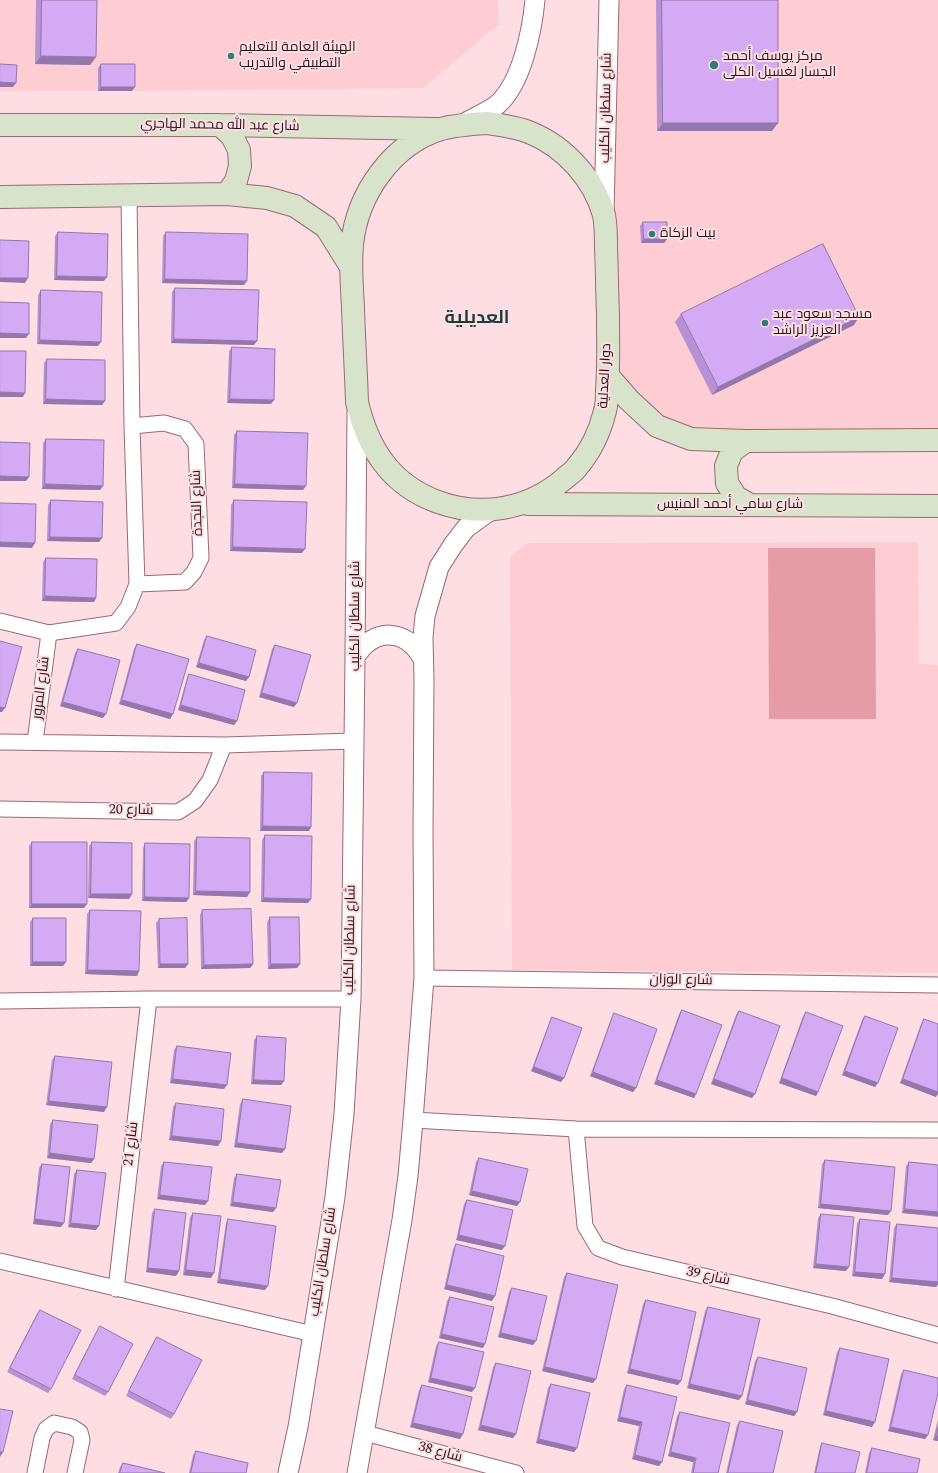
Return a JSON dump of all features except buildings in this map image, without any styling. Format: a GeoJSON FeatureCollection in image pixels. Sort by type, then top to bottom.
{"type":"FeatureCollection","features":[{"type":"Feature","properties":{"kind":"main road","name":"دوار العدلية"},"geometry":{"type":"LineString","coordinates":[[486,123],[509,126],[531,133],[551,144],[569,158],[584,175],[596,195],[604,217],[607,279],[608,376],[606,409],[596,440],[577,468],[552,489],[522,504],[491,510],[470,510],[449,506],[429,499],[411,489],[395,476],[377,454],[362,423],[357,402],[351,267],[352,243],[364,200],[374,181],[387,164],[403,150],[421,138],[441,129],[463,124],[486,123]]}},
{"type":"Feature","properties":{"kind":"main road","name":"شارع عبد الله محمد الهاجري"},"geometry":{"type":"LineString","coordinates":[[0,125],[220,125],[441,129]]}},
{"type":"Feature","properties":{"kind":"main road"},"geometry":{"type":"LineString","coordinates":[[220,125],[232,136],[239,150],[240,158],[240,166],[236,181],[227,194]]}},
{"type":"Feature","properties":{"kind":"main road"},"geometry":{"type":"LineString","coordinates":[[0,198],[227,194],[267,198],[296,206],[326,227],[351,267]]}},
{"type":"Feature","properties":{"kind":"main road"},"geometry":{"type":"LineString","coordinates":[[608,376],[629,400],[657,426],[691,439],[746,441],[938,440]]}},
{"type":"Feature","properties":{"kind":"main road"},"geometry":{"type":"LineString","coordinates":[[746,441],[732,451],[726,466],[727,483],[736,497],[750,505]]}},
{"type":"Feature","properties":{"kind":"main road","name":"شارع سامي أحمد المنيس"},"geometry":{"type":"LineString","coordinates":[[522,504],[938,506]]}},
{"type":"Feature","properties":{"kind":"street"},"geometry":{"type":"LineString","coordinates":[[463,124],[498,104],[509,90],[524,59],[535,0]]}},
{"type":"Feature","properties":{"kind":"street","name":"شارع سلطان الكليب"},"geometry":{"type":"LineString","coordinates":[[604,217],[609,0]]}},
{"type":"Feature","properties":{"kind":"street"},"geometry":{"type":"LineString","coordinates":[[0,621],[49,633],[116,623],[128,607],[137,584],[132,426],[129,196]]}},
{"type":"Feature","properties":{"kind":"street","name":"شارع سلطان الكليب"},"geometry":{"type":"LineString","coordinates":[[288,1473],[298,1427],[336,1190],[344,1114],[351,999],[357,402]]}},
{"type":"Feature","properties":{"kind":"street","name":"شارع النجدة"},"geometry":{"type":"LineString","coordinates":[[132,426],[164,424],[185,429],[196,444],[201,558],[194,572],[185,582],[137,584]]}},
{"type":"Feature","properties":{"kind":"street"},"geometry":{"type":"LineString","coordinates":[[357,1473],[402,1220],[413,1120],[424,978],[423,638],[425,616],[439,567],[466,528],[491,510]]}},
{"type":"Feature","properties":{"kind":"street","name":"شارع المرور"},"geometry":{"type":"LineString","coordinates":[[35,742],[49,633]]}},
{"type":"Feature","properties":{"kind":"street"},"geometry":{"type":"LineString","coordinates":[[355,657],[361,648],[369,641],[379,636],[390,635],[400,637],[410,642],[418,649],[423,659]]}},
{"type":"Feature","properties":{"kind":"street"},"geometry":{"type":"LineString","coordinates":[[0,742],[224,745],[354,741]]}},
{"type":"Feature","properties":{"kind":"street","name":"شارع 20"},"geometry":{"type":"LineString","coordinates":[[0,809],[178,812],[194,801],[210,780],[224,745]]}},
{"type":"Feature","properties":{"kind":"street","name":"شارع الوزان"},"geometry":{"type":"LineString","coordinates":[[424,978],[938,984]]}},
{"type":"Feature","properties":{"kind":"street","name":"شارع 21"},"geometry":{"type":"LineString","coordinates":[[116,1289],[149,999]]}},
{"type":"Feature","properties":{"kind":"street"},"geometry":{"type":"LineString","coordinates":[[0,1001],[351,999]]}},
{"type":"Feature","properties":{"kind":"street"},"geometry":{"type":"LineString","coordinates":[[413,1120],[576,1129],[938,1130]]}},
{"type":"Feature","properties":{"kind":"street","name":"شارع 39"},"geometry":{"type":"LineString","coordinates":[[576,1129],[585,1226],[598,1248],[622,1257],[832,1306],[938,1336]]}},
{"type":"Feature","properties":{"kind":"street"},"geometry":{"type":"LineString","coordinates":[[0,1261],[313,1334]]}},
{"type":"Feature","properties":{"kind":"street"},"geometry":{"type":"LineString","coordinates":[[35,1473],[42,1438],[46,1429],[54,1423],[72,1426],[80,1432],[82,1440],[75,1473]]}},
{"type":"Feature","properties":{"kind":"street","name":"شارع 38"},"geometry":{"type":"LineString","coordinates":[[365,1433],[516,1473]]}},
{"type":"Feature","properties":{"kind":"shaded area","name":"الهيئة العامة للتعليم التطبيقي والتدريب"},"geometry":{"type":"Polygon","coordinates":[[[0,0],[498,0],[499,24],[423,88],[0,91],[0,0]]]}},
{"type":"Feature","properties":{"kind":"shaded area"},"geometry":{"type":"Polygon","coordinates":[[[609,0],[938,0],[938,440],[691,439],[608,377],[609,0]]]}},
{"type":"Feature","properties":{"kind":"shaded area"},"geometry":{"type":"Polygon","coordinates":[[[918,542],[919,664],[938,665],[938,973],[512,970],[510,557],[528,543],[918,542]]]}},
{"type":"Feature","properties":{"kind":"shaded area"},"geometry":{"type":"Polygon","coordinates":[[[768,548],[875,548],[876,719],[769,719],[768,548]]]}},
{"type":"Feature","properties":{"kind":"place","name":"الهيئة العامة للتعليم التطبيقي والتدريب"},"geometry":{"type":"Point","coordinates":[231,56]}},
{"type":"Feature","properties":{"kind":"place","name":"مركز يوسف أحمد الجسار لغسيل الكلى"},"geometry":{"type":"Point","coordinates":[714,65]}},
{"type":"Feature","properties":{"kind":"place","name":"بيت الزكاة"},"geometry":{"type":"Point","coordinates":[652,234]}},
{"type":"Feature","properties":{"kind":"place","name":"مسجد سعود عبد العزيز الراشد"},"geometry":{"type":"Point","coordinates":[765,323]}},
{"type":"Feature","properties":{"kind":"district","name":"العديلية"},"geometry":{"type":"Point","coordinates":[477,319]}}]}
